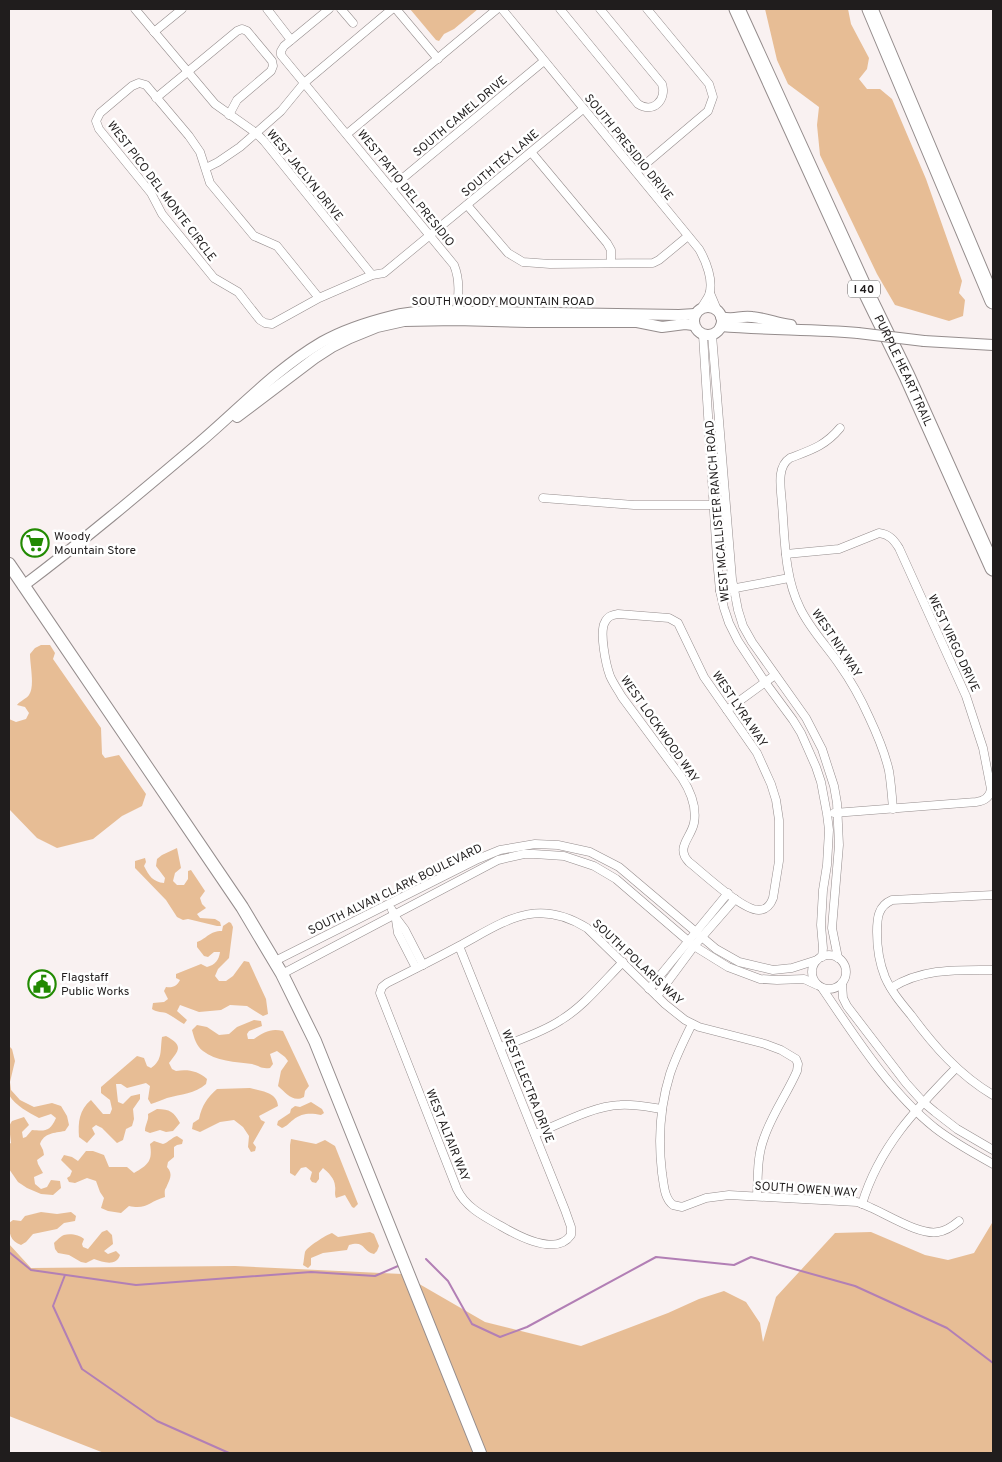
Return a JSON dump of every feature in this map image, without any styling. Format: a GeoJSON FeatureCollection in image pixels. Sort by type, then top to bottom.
{"type":"FeatureCollection","features":[{"type":"Feature","properties":{"kind":"highway","name":"PURPLE HEART TRAIL"},"geometry":{"type":"LineString","coordinates":[[737,9],[865,290],[907,376],[993,568]]}},
{"type":"Feature","properties":{"kind":"highway"},"geometry":{"type":"LineString","coordinates":[[870,9],[993,301]]}},
{"type":"Feature","properties":{"kind":"main road"},"geometry":{"type":"LineString","coordinates":[[9,564],[242,907],[282,974],[315,1041],[480,1453]]}},
{"type":"Feature","properties":{"kind":"street","name":"WEST JACLYN DRIVE"},"geometry":{"type":"LineString","coordinates":[[135,9],[215,104],[256,133],[372,275]]}},
{"type":"Feature","properties":{"kind":"street"},"geometry":{"type":"LineString","coordinates":[[154,32],[182,9]]}},
{"type":"Feature","properties":{"kind":"street"},"geometry":{"type":"LineString","coordinates":[[267,9],[291,40],[329,9]]}},
{"type":"Feature","properties":{"kind":"street"},"geometry":{"type":"LineString","coordinates":[[341,9],[353,23]]}},
{"type":"Feature","properties":{"kind":"street"},"geometry":{"type":"LineString","coordinates":[[206,168],[240,147],[282,111],[304,83],[394,9],[438,59]]}},
{"type":"Feature","properties":{"kind":"street"},"geometry":{"type":"LineString","coordinates":[[347,134],[497,9]]}},
{"type":"Feature","properties":{"kind":"street","name":"SOUTH PRESIDIO DRIVE"},"geometry":{"type":"LineString","coordinates":[[502,9],[699,249],[708,266],[710,293]]}},
{"type":"Feature","properties":{"kind":"street"},"geometry":{"type":"LineString","coordinates":[[560,9],[638,104],[643,108],[657,105],[662,99],[664,91],[662,84],[600,9]]}},
{"type":"Feature","properties":{"kind":"street"},"geometry":{"type":"LineString","coordinates":[[636,172],[708,111],[713,97],[708,84],[647,9]]}},
{"type":"Feature","properties":{"kind":"street"},"geometry":{"type":"LineString","coordinates":[[156,98],[237,31],[242,30],[247,32],[272,61],[273,66],[271,71],[237,100],[229,115]]}},
{"type":"Feature","properties":{"kind":"street","name":"WEST PATIO DEL PRESIDIO"},"geometry":{"type":"LineString","coordinates":[[291,40],[284,46],[281,55],[454,265],[459,283],[456,316]]}},
{"type":"Feature","properties":{"kind":"street","name":"SOUTH CAMEL DRIVE"},"geometry":{"type":"LineString","coordinates":[[391,188],[544,61]]}},
{"type":"Feature","properties":{"kind":"street","name":"WEST PICO DEL MONTE CIRCLE"},"geometry":{"type":"LineString","coordinates":[[319,298],[277,246],[254,236],[209,182],[200,152],[190,136],[146,85],[139,83],[132,86],[100,113],[96,121],[99,129],[151,193],[162,214],[214,278],[238,292],[260,320],[266,323],[272,324],[319,298],[372,275],[384,273],[430,235]]}},
{"type":"Feature","properties":{"kind":"street","name":"SOUTH TEX LANE"},"geometry":{"type":"LineString","coordinates":[[430,235],[583,109]]}},
{"type":"Feature","properties":{"kind":"street"},"geometry":{"type":"LineString","coordinates":[[531,152],[607,243],[611,250],[611,263]]}},
{"type":"Feature","properties":{"kind":"street"},"geometry":{"type":"LineString","coordinates":[[467,205],[508,253],[523,262],[550,264],[653,263],[688,236]]}},
{"type":"Feature","properties":{"kind":"street"},"geometry":{"type":"LineString","coordinates":[[710,293],[720,318],[717,332],[708,335],[699,333],[693,325],[698,312],[710,293]]}},
{"type":"Feature","properties":{"kind":"street"},"geometry":{"type":"LineString","coordinates":[[698,312],[710,307],[720,318],[764,330],[816,330],[993,345]]}},
{"type":"Feature","properties":{"kind":"street","name":"SOUTH WOODY MOUNTAIN ROAD"},"geometry":{"type":"LineString","coordinates":[[23,586],[104,523],[301,356],[343,331],[394,315],[415,312],[528,322],[637,322],[662,327],[693,325]]}},
{"type":"Feature","properties":{"kind":"street","name":"SOUTH WOODY MOUNTAIN ROAD"},"geometry":{"type":"LineString","coordinates":[[456,316],[679,316],[698,312]]}},
{"type":"Feature","properties":{"kind":"street","name":"WEST MCALLISTER RANCH ROAD"},"geometry":{"type":"LineString","coordinates":[[708,335],[734,588],[738,610],[743,626],[752,642],[796,702],[814,732],[834,786],[838,813],[839,845],[832,928],[838,958]]}},
{"type":"Feature","properties":{"kind":"street","name":"WEST MCALLISTER RANCH ROAD"},"geometry":{"type":"LineString","coordinates":[[708,335],[714,505],[720,591],[724,608],[738,641],[765,682],[794,720],[801,733],[816,767],[828,814],[828,854],[821,925],[823,948],[820,959]]}},
{"type":"Feature","properties":{"kind":"street","name":"WEST NIX WAY"},"geometry":{"type":"LineString","coordinates":[[840,428],[822,445],[790,458],[784,463],[782,468],[782,496],[786,554],[795,596],[806,618],[850,680],[869,717],[888,770],[893,809]]}},
{"type":"Feature","properties":{"kind":"street"},"geometry":{"type":"LineString","coordinates":[[542,498],[634,505],[726,504]]}},
{"type":"Feature","properties":{"kind":"street","name":"WEST VIRGO DRIVE"},"geometry":{"type":"LineString","coordinates":[[786,554],[845,547],[879,533],[892,539],[898,548],[966,696],[983,748],[991,789],[990,795],[984,800],[976,802],[828,814]]}},
{"type":"Feature","properties":{"kind":"street"},"geometry":{"type":"LineString","coordinates":[[720,591],[790,578]]}},
{"type":"Feature","properties":{"kind":"street","name":"WEST LYRA WAY"},"geometry":{"type":"LineString","coordinates":[[607,618],[618,614],[665,617],[675,621],[680,626],[690,651],[704,677],[757,753],[772,784],[780,834],[779,861],[773,898],[764,909],[759,910],[736,899]]}},
{"type":"Feature","properties":{"kind":"street","name":"WEST LOCKWOOD WAY"},"geometry":{"type":"LineString","coordinates":[[607,618],[603,626],[604,649],[607,667],[614,683],[626,704],[691,792],[694,806],[694,824],[682,851],[689,862],[728,893]]}},
{"type":"Feature","properties":{"kind":"street"},"geometry":{"type":"LineString","coordinates":[[727,710],[775,675]]}},
{"type":"Feature","properties":{"kind":"street","name":"SOUTH ALVAN CLARK BOULEVARD"},"geometry":{"type":"LineString","coordinates":[[275,961],[478,859],[500,850],[535,844],[558,845],[590,852],[619,867],[716,949],[739,962],[773,970],[792,968],[820,959]]}},
{"type":"Feature","properties":{"kind":"street","name":"SOUTH ALVAN CLARK BOULEVARD"},"geometry":{"type":"LineString","coordinates":[[282,974],[498,860],[524,854],[564,856],[594,866],[616,879],[691,943],[728,966],[760,979],[804,979],[820,986]]}},
{"type":"Feature","properties":{"kind":"street"},"geometry":{"type":"LineString","coordinates":[[649,989],[699,934],[736,899],[728,893],[699,934]]}},
{"type":"Feature","properties":{"kind":"street"},"geometry":{"type":"LineString","coordinates":[[993,895],[896,899],[886,902],[878,916],[877,940],[882,966],[891,988],[930,1041],[956,1068],[993,1095]]}},
{"type":"Feature","properties":{"kind":"street"},"geometry":{"type":"LineString","coordinates":[[389,904],[405,930],[420,966]]}},
{"type":"Feature","properties":{"kind":"street","name":"SOUTH POLARIS WAY"},"geometry":{"type":"LineString","coordinates":[[380,990],[387,983],[512,918],[536,913],[551,914],[568,919],[587,928],[656,996],[692,1024],[765,1044],[794,1057],[798,1064],[796,1074],[764,1138],[759,1161],[757,1196]]}},
{"type":"Feature","properties":{"kind":"street"},"geometry":{"type":"LineString","coordinates":[[656,996],[691,943]]}},
{"type":"Feature","properties":{"kind":"street","name":"WEST ELECTRA DRIVE"},"geometry":{"type":"LineString","coordinates":[[460,946],[565,1210],[571,1227],[571,1235]]}},
{"type":"Feature","properties":{"kind":"street"},"geometry":{"type":"LineString","coordinates":[[993,1150],[957,1129],[923,1102],[906,1083],[847,1006],[843,998],[844,967],[838,958],[827,956],[814,964],[812,975],[897,1091],[915,1110],[951,1140],[993,1164]]}},
{"type":"Feature","properties":{"kind":"street"},"geometry":{"type":"LineString","coordinates":[[501,1047],[563,1019],[574,1011],[623,962]]}},
{"type":"Feature","properties":{"kind":"street"},"geometry":{"type":"LineString","coordinates":[[891,988],[914,977],[944,970],[993,970]]}},
{"type":"Feature","properties":{"kind":"street"},"geometry":{"type":"LineString","coordinates":[[820,986],[833,989],[842,983]]}},
{"type":"Feature","properties":{"kind":"street","name":"WEST ALTAIR WAY"},"geometry":{"type":"LineString","coordinates":[[380,990],[381,1000],[457,1189],[464,1200],[489,1219],[530,1241],[559,1244],[571,1235]]}},
{"type":"Feature","properties":{"kind":"street"},"geometry":{"type":"LineString","coordinates":[[535,1134],[597,1109],[610,1106],[632,1105],[662,1109],[670,1074],[692,1024]]}},
{"type":"Feature","properties":{"kind":"street"},"geometry":{"type":"LineString","coordinates":[[862,1204],[869,1182],[898,1131],[915,1110],[956,1068]]}},
{"type":"Feature","properties":{"kind":"street","name":"SOUTH OWEN WAY"},"geometry":{"type":"LineString","coordinates":[[662,1109],[660,1141],[662,1168],[666,1196],[674,1205],[682,1207],[706,1198],[721,1195],[852,1201],[917,1229],[929,1232],[944,1230],[959,1221]]}},
{"type":"Feature","properties":{"kind":"shaded area"},"geometry":{"type":"Polygon","coordinates":[[[410,9],[478,9],[454,29],[444,34],[439,41],[436,40],[410,9]]]}},
{"type":"Feature","properties":{"kind":"shaded area"},"geometry":{"type":"Polygon","coordinates":[[[765,9],[848,9],[851,24],[869,58],[867,69],[859,79],[867,89],[880,89],[892,99],[926,179],[962,281],[959,293],[965,300],[963,316],[949,321],[895,305],[877,274],[820,155],[817,125],[819,107],[788,84],[777,60],[765,9]]]}},
{"type":"Feature","properties":{"kind":"shaded area"},"geometry":{"type":"Polygon","coordinates":[[[41,645],[50,645],[55,653],[53,659],[101,728],[102,754],[105,758],[119,755],[146,794],[142,806],[122,816],[93,839],[57,848],[37,838],[9,809],[9,719],[16,722],[26,719],[29,713],[25,707],[17,705],[31,691],[30,654],[41,645]]]}},
{"type":"Feature","properties":{"kind":"shaded area"},"geometry":{"type":"Polygon","coordinates":[[[177,848],[181,868],[175,873],[173,881],[177,885],[184,885],[188,879],[188,871],[191,870],[205,891],[200,898],[206,908],[197,914],[200,918],[215,919],[220,922],[221,926],[188,919],[183,920],[177,917],[166,900],[135,868],[135,861],[145,858],[144,866],[150,876],[154,880],[164,883],[165,878],[156,866],[157,859],[177,848]]]}},
{"type":"Feature","properties":{"kind":"shaded area"},"geometry":{"type":"Polygon","coordinates":[[[229,922],[233,927],[229,958],[218,969],[215,976],[219,981],[226,981],[233,976],[244,961],[249,962],[266,999],[268,1014],[263,1016],[247,1006],[230,1005],[221,1010],[199,1012],[180,1005],[177,1011],[187,1020],[184,1024],[166,1013],[152,1009],[153,1003],[164,1002],[168,999],[164,991],[166,987],[174,986],[179,982],[180,980],[176,978],[176,974],[201,964],[207,967],[216,962],[220,952],[214,952],[208,957],[204,956],[197,947],[197,942],[211,933],[222,931],[223,926],[229,922]]]}},
{"type":"Feature","properties":{"kind":"shaded area"},"geometry":{"type":"Polygon","coordinates":[[[254,1020],[261,1021],[262,1026],[249,1031],[247,1034],[248,1039],[254,1039],[271,1030],[283,1031],[309,1086],[305,1091],[304,1097],[300,1099],[293,1098],[278,1086],[281,1071],[288,1061],[277,1051],[270,1054],[273,1064],[270,1068],[220,1059],[213,1057],[199,1047],[192,1030],[197,1025],[207,1027],[219,1035],[229,1034],[237,1027],[254,1020]]]}},
{"type":"Feature","properties":{"kind":"shaded area"},"geometry":{"type":"Polygon","coordinates":[[[166,1036],[172,1039],[178,1048],[169,1063],[172,1069],[196,1072],[207,1079],[206,1084],[193,1092],[151,1104],[148,1099],[150,1086],[146,1083],[127,1088],[121,1084],[116,1084],[118,1102],[123,1104],[131,1096],[140,1094],[140,1099],[133,1109],[134,1119],[132,1126],[126,1129],[123,1140],[117,1143],[102,1128],[96,1125],[92,1128],[95,1134],[87,1143],[79,1137],[80,1117],[84,1108],[91,1100],[103,1114],[110,1114],[112,1109],[110,1100],[101,1093],[101,1087],[137,1056],[144,1058],[147,1066],[151,1068],[155,1065],[158,1062],[161,1050],[162,1037],[166,1036]]]}},
{"type":"Feature","properties":{"kind":"shaded area"},"geometry":{"type":"Polygon","coordinates":[[[9,1046],[12,1049],[15,1061],[10,1082],[11,1090],[20,1100],[34,1107],[52,1103],[61,1106],[67,1116],[69,1125],[65,1131],[50,1134],[42,1140],[40,1144],[44,1155],[37,1160],[43,1173],[34,1177],[35,1184],[41,1189],[47,1187],[51,1180],[60,1181],[61,1188],[53,1195],[41,1194],[27,1188],[18,1182],[9,1169],[9,1144],[11,1143],[9,1126],[12,1121],[24,1117],[29,1125],[22,1132],[23,1138],[32,1130],[47,1130],[52,1126],[56,1118],[51,1114],[39,1118],[19,1106],[9,1095],[9,1046]]]}},
{"type":"Feature","properties":{"kind":"shaded area"},"geometry":{"type":"Polygon","coordinates":[[[250,1088],[272,1095],[277,1101],[278,1106],[259,1116],[265,1122],[253,1143],[256,1147],[255,1151],[251,1152],[248,1147],[249,1136],[243,1127],[234,1120],[220,1122],[200,1132],[192,1129],[193,1123],[199,1119],[205,1102],[217,1089],[250,1088]]]}},
{"type":"Feature","properties":{"kind":"shaded area"},"geometry":{"type":"Polygon","coordinates":[[[311,1102],[322,1109],[324,1113],[321,1115],[310,1114],[300,1116],[282,1128],[277,1125],[278,1121],[290,1113],[291,1109],[295,1106],[300,1107],[311,1102]]]}},
{"type":"Feature","properties":{"kind":"shaded area"},"geometry":{"type":"Polygon","coordinates":[[[157,1109],[171,1112],[176,1116],[180,1123],[173,1131],[166,1132],[160,1130],[150,1133],[145,1131],[148,1114],[157,1109]]]}},
{"type":"Feature","properties":{"kind":"shaded area"},"geometry":{"type":"Polygon","coordinates":[[[177,1136],[183,1140],[182,1144],[174,1147],[174,1157],[168,1162],[167,1167],[171,1175],[165,1190],[165,1197],[140,1207],[129,1206],[121,1213],[101,1208],[104,1198],[96,1181],[87,1178],[75,1183],[69,1182],[67,1178],[72,1171],[61,1160],[64,1155],[78,1161],[86,1151],[93,1151],[104,1155],[109,1167],[127,1167],[134,1173],[150,1159],[150,1144],[154,1141],[163,1144],[177,1136]]]}},
{"type":"Feature","properties":{"kind":"shaded area"},"geometry":{"type":"Polygon","coordinates":[[[291,1139],[316,1144],[325,1140],[335,1146],[358,1204],[354,1208],[345,1195],[336,1198],[334,1181],[323,1168],[319,1173],[319,1179],[316,1183],[310,1179],[312,1172],[306,1167],[301,1168],[295,1176],[290,1173],[291,1139]]]}},
{"type":"Feature","properties":{"kind":"shaded area"},"geometry":{"type":"Polygon","coordinates":[[[993,1199],[993,1453],[104,1453],[9,1416],[9,1244],[31,1268],[235,1266],[402,1274],[485,1322],[581,1346],[668,1313],[699,1299],[724,1291],[746,1302],[760,1323],[763,1342],[776,1297],[835,1233],[871,1232],[925,1255],[948,1260],[974,1253],[992,1223],[993,1199]]]}},
{"type":"Feature","properties":{"kind":"shaded area"},"geometry":{"type":"Polygon","coordinates":[[[41,1212],[57,1214],[71,1212],[76,1216],[75,1221],[64,1223],[57,1229],[33,1234],[21,1245],[12,1239],[9,1223],[13,1220],[21,1221],[25,1216],[41,1212]]]}},
{"type":"Feature","properties":{"kind":"shaded area"},"geometry":{"type":"Polygon","coordinates":[[[107,1230],[112,1235],[113,1244],[104,1251],[108,1254],[116,1251],[120,1255],[116,1261],[105,1262],[94,1259],[86,1263],[69,1255],[58,1253],[55,1249],[54,1243],[59,1238],[69,1234],[77,1235],[84,1239],[83,1247],[88,1249],[102,1232],[107,1230]]]}},
{"type":"Feature","properties":{"kind":"shaded area"},"geometry":{"type":"Polygon","coordinates":[[[370,1232],[374,1234],[379,1246],[374,1254],[367,1251],[361,1245],[354,1244],[349,1245],[347,1250],[323,1253],[311,1258],[311,1265],[308,1268],[303,1265],[306,1250],[329,1234],[332,1233],[338,1237],[370,1232]]]}},
{"type":"Feature","properties":{"kind":"waterway"},"geometry":{"type":"LineString","coordinates":[[9,1252],[31,1270],[136,1285],[311,1272],[375,1276],[398,1266]]}},
{"type":"Feature","properties":{"kind":"waterway"},"geometry":{"type":"LineString","coordinates":[[426,1259],[448,1281],[472,1324],[500,1337],[527,1327],[656,1257],[734,1265],[751,1257],[855,1286],[947,1328],[993,1363]]}},
{"type":"Feature","properties":{"kind":"waterway"},"geometry":{"type":"LineString","coordinates":[[65,1275],[53,1306],[82,1369],[157,1421],[229,1453]]}},
{"type":"Feature","properties":{"kind":"place","name":"Woody Mountain Store"},"geometry":{"type":"Point","coordinates":[35,543]}},
{"type":"Feature","properties":{"kind":"place","name":"Flagstaff Public Works"},"geometry":{"type":"Point","coordinates":[42,984]}}]}
